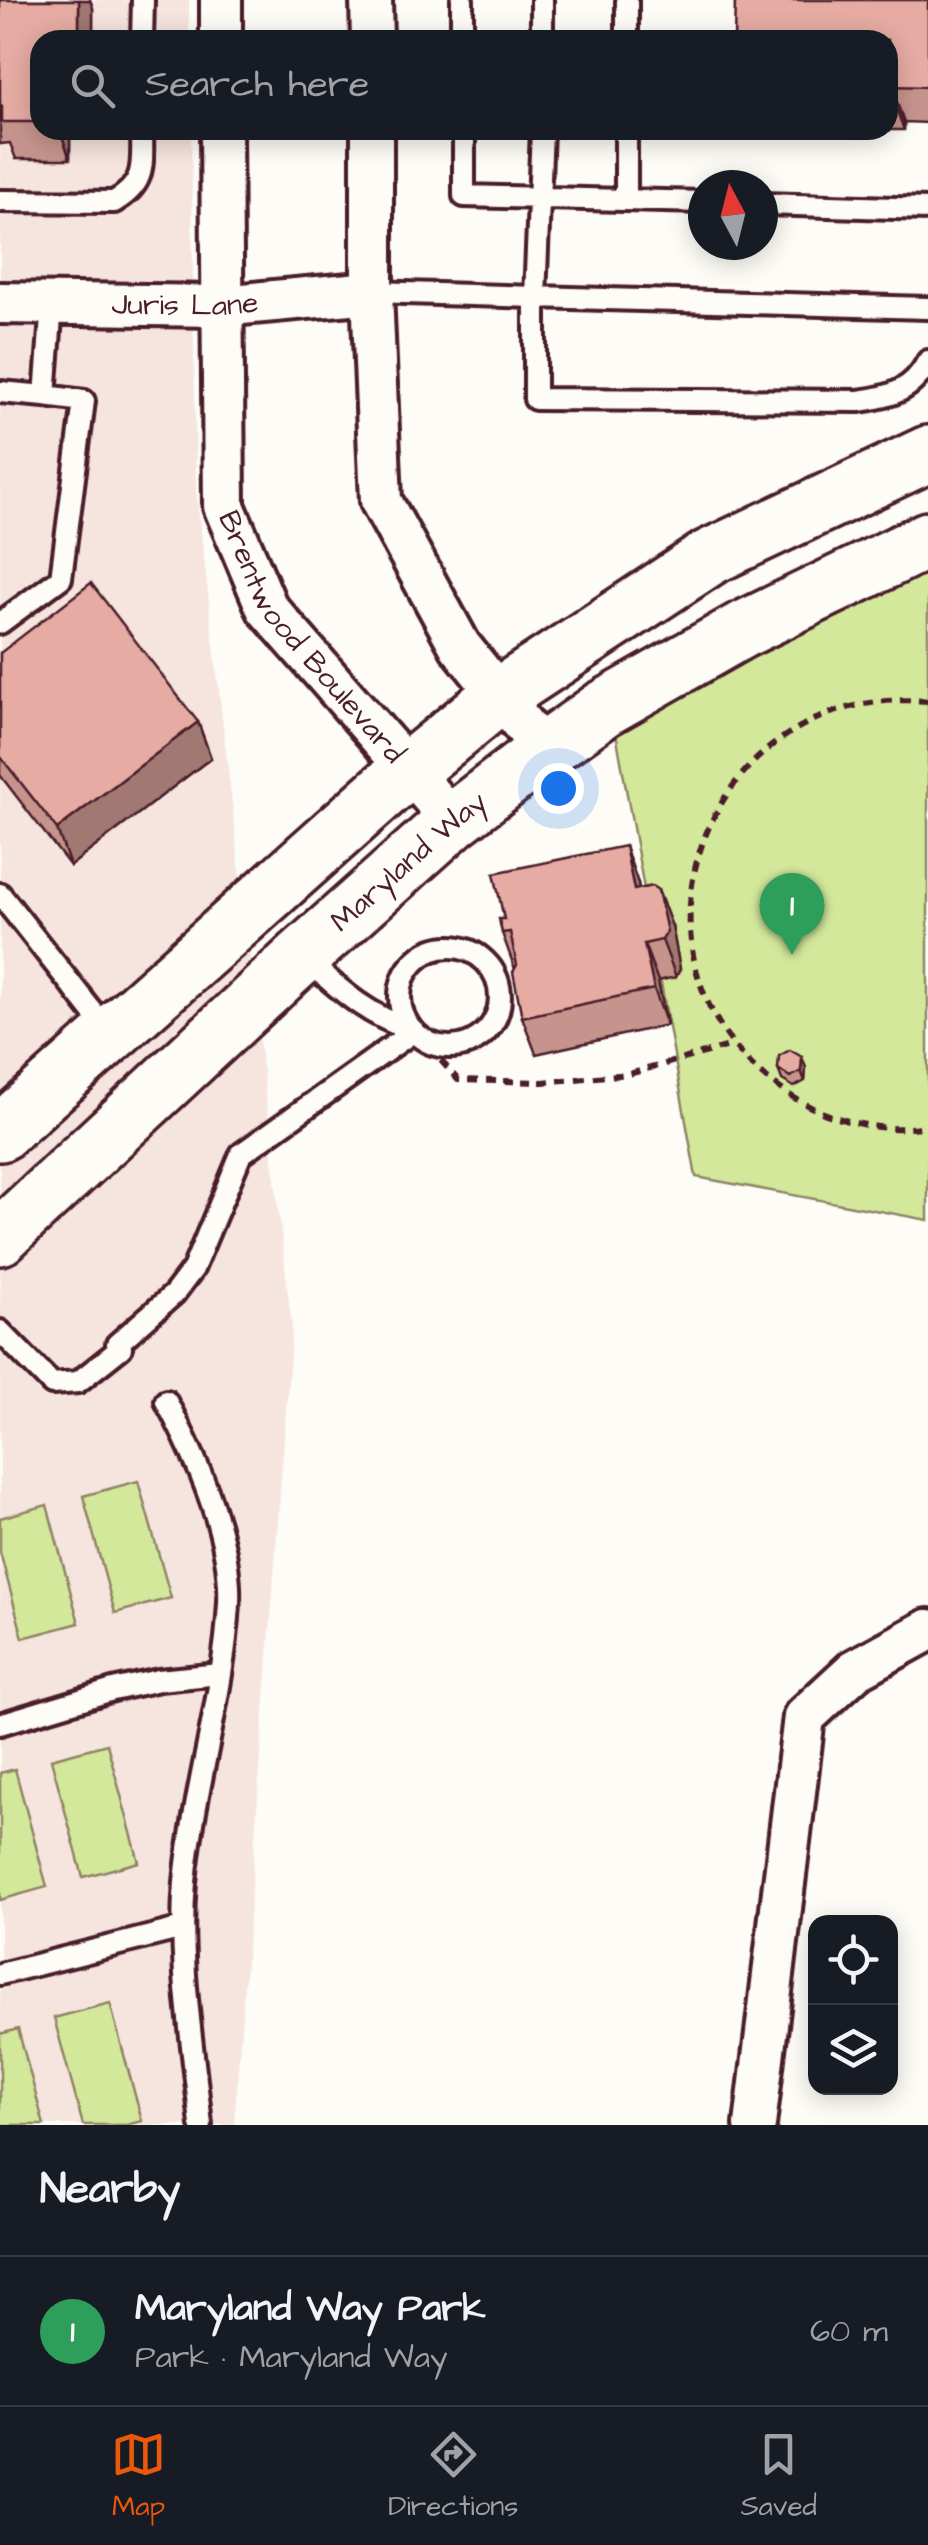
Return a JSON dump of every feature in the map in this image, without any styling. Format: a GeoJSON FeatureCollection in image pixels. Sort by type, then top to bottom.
{"type":"FeatureCollection","features":[{"type":"Feature","properties":{"kind":"main road"},"geometry":{"type":"LineString","coordinates":[[0,1133],[408,770],[499,696],[710,557],[928,454]]}},
{"type":"Feature","properties":{"kind":"main road","name":"Maryland Way"},"geometry":{"type":"LineString","coordinates":[[0,1237],[453,820],[544,751],[602,709],[740,631],[928,540]]}},
{"type":"Feature","properties":{"kind":"street"},"geometry":{"type":"LineString","coordinates":[[220,0],[221,30]]}},
{"type":"Feature","properties":{"kind":"street"},"geometry":{"type":"LineString","coordinates":[[372,0],[372,30]]}},
{"type":"Feature","properties":{"kind":"street","name":"Brentwood Boulevard"},"geometry":{"type":"LineString","coordinates":[[221,140],[224,506],[268,608],[453,820]]}},
{"type":"Feature","properties":{"kind":"street"},"geometry":{"type":"LineString","coordinates":[[372,140],[372,292],[382,501],[460,646],[544,751]]}},
{"type":"Feature","properties":{"kind":"street","name":"Juris Lane"},"geometry":{"type":"LineString","coordinates":[[0,303],[221,306],[372,292]]}},
{"type":"Feature","properties":{"kind":"street"},"geometry":{"type":"LineString","coordinates":[[755,2125],[804,1717],[855,1670],[928,1630]]}},
{"type":"Feature","properties":{"kind":"lane"},"geometry":{"type":"LineString","coordinates":[[142,30],[143,0]]}},
{"type":"Feature","properties":{"kind":"lane"},"geometry":{"type":"LineString","coordinates":[[462,0],[462,30]]}},
{"type":"Feature","properties":{"kind":"lane"},"geometry":{"type":"LineString","coordinates":[[542,0],[542,30]]}},
{"type":"Feature","properties":{"kind":"lane"},"geometry":{"type":"LineString","coordinates":[[626,30],[627,0]]}},
{"type":"Feature","properties":{"kind":"lane"},"geometry":{"type":"LineString","coordinates":[[0,201],[114,202],[130,194],[142,172],[142,140]]}},
{"type":"Feature","properties":{"kind":"lane"},"geometry":{"type":"LineString","coordinates":[[464,140],[464,196],[688,201]]}},
{"type":"Feature","properties":{"kind":"lane"},"geometry":{"type":"LineString","coordinates":[[542,140],[535,399],[859,401],[885,398],[906,389],[928,361]]}},
{"type":"Feature","properties":{"kind":"lane"},"geometry":{"type":"LineString","coordinates":[[626,140],[626,199]]}},
{"type":"Feature","properties":{"kind":"lane"},"geometry":{"type":"LineString","coordinates":[[778,204],[928,209]]}},
{"type":"Feature","properties":{"kind":"lane"},"geometry":{"type":"LineString","coordinates":[[372,292],[928,308]]}},
{"type":"Feature","properties":{"kind":"lane"},"geometry":{"type":"LineString","coordinates":[[45,396],[52,304]]}},
{"type":"Feature","properties":{"kind":"lane"},"geometry":{"type":"LineString","coordinates":[[0,392],[84,400],[62,578],[0,623]]}},
{"type":"Feature","properties":{"kind":"lane"},"geometry":{"type":"LineString","coordinates":[[0,894],[110,1034]]}},
{"type":"Feature","properties":{"kind":"lane"},"geometry":{"type":"LineString","coordinates":[[302,956],[381,1020],[430,1043],[459,1046],[474,1040],[492,1024],[498,1011],[500,989],[492,969],[480,956],[467,949],[443,947],[415,961],[403,978],[400,1000],[402,1012],[415,1033]]}},
{"type":"Feature","properties":{"kind":"lane"},"geometry":{"type":"LineString","coordinates":[[0,1331],[52,1384],[66,1384],[90,1374],[174,1294],[194,1268],[241,1154],[415,1033]]}},
{"type":"Feature","properties":{"kind":"lane"},"geometry":{"type":"LineString","coordinates":[[166,1400],[189,1444],[221,1537],[229,1599],[220,1674],[197,1796],[183,1928],[201,2125]]}},
{"type":"Feature","properties":{"kind":"lane"},"geometry":{"type":"LineString","coordinates":[[0,1724],[113,1690],[159,1680],[220,1674]]}},
{"type":"Feature","properties":{"kind":"lane"},"geometry":{"type":"LineString","coordinates":[[0,1974],[183,1928]]}},
{"type":"Feature","properties":{"kind":"path"},"geometry":{"type":"LineString","coordinates":[[928,701],[875,701],[844,708],[806,723],[770,746],[747,767],[714,813],[694,866],[689,902],[690,938],[698,978],[710,1008],[733,1044],[778,1088],[812,1108],[849,1121],[881,1127],[928,1126]]}},
{"type":"Feature","properties":{"kind":"path"},"geometry":{"type":"LineString","coordinates":[[415,1033],[458,1080],[502,1082],[630,1074],[733,1044]]}},
{"type":"Feature","properties":{"kind":"shaded area"},"geometry":{"type":"Polygon","coordinates":[[[0,0],[189,0],[189,30],[30,30],[30,140],[191,140],[196,489],[292,1328],[234,2125],[0,2125],[0,0]]]}},
{"type":"Feature","properties":{"kind":"green space"},"geometry":{"type":"Polygon","coordinates":[[[928,545],[928,1220],[696,1177],[616,733],[928,545]]]}},
{"type":"Feature","properties":{"kind":"green space"},"geometry":{"type":"Polygon","coordinates":[[[138,1481],[171,1598],[115,1613],[83,1496],[138,1481]]]}},
{"type":"Feature","properties":{"kind":"green space"},"geometry":{"type":"Polygon","coordinates":[[[47,1505],[79,1623],[23,1638],[0,1552],[0,1518],[47,1505]]]}},
{"type":"Feature","properties":{"kind":"green space"},"geometry":{"type":"Polygon","coordinates":[[[107,1744],[139,1862],[83,1877],[51,1759],[107,1744]]]}},
{"type":"Feature","properties":{"kind":"green space"},"geometry":{"type":"Polygon","coordinates":[[[15,1769],[47,1887],[0,1900],[0,1773],[15,1769]]]}},
{"type":"Feature","properties":{"kind":"green space"},"geometry":{"type":"Polygon","coordinates":[[[110,2003],[142,2121],[83,2125],[54,2018],[110,2003]]]}},
{"type":"Feature","properties":{"kind":"green space"},"geometry":{"type":"Polygon","coordinates":[[[18,2029],[44,2125],[0,2125],[0,2034],[18,2029]]]}},
{"type":"Feature","properties":{"kind":"building"},"geometry":{"type":"Polygon","coordinates":[[[0,0],[79,0],[79,30],[30,30],[30,122],[2,122],[0,0]]]}},
{"type":"Feature","properties":{"kind":"building"},"geometry":{"type":"Polygon","coordinates":[[[735,0],[928,0],[928,87],[898,86],[898,30],[734,30],[735,0]]]}},
{"type":"Feature","properties":{"kind":"building"},"geometry":{"type":"Polygon","coordinates":[[[91,583],[198,722],[57,829],[0,756],[0,653],[91,583]]]}},
{"type":"Feature","properties":{"kind":"building"},"geometry":{"type":"Polygon","coordinates":[[[625,846],[634,890],[652,886],[658,890],[667,932],[662,940],[644,944],[654,989],[522,1017],[513,972],[517,965],[510,932],[502,933],[499,919],[504,919],[494,873],[625,846]]]}},
{"type":"Feature","properties":{"kind":"building"},"geometry":{"type":"Polygon","coordinates":[[[790,1050],[802,1057],[801,1071],[790,1077],[778,1069],[779,1056],[790,1050]]]}},
{"type":"Feature","properties":{"kind":"place","name":"Maryland Way Park"},"geometry":{"type":"Point","coordinates":[792,955]}}]}
